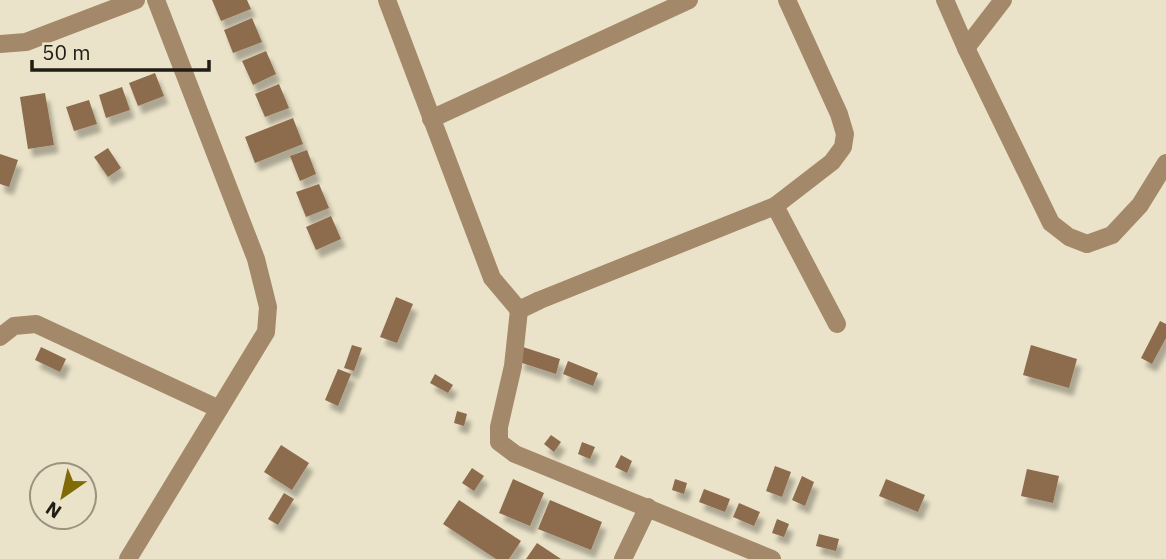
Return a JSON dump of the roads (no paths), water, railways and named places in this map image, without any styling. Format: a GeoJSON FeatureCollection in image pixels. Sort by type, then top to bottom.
{"type":"FeatureCollection","features":[{"type":"Feature","properties":{"kind":"street"},"geometry":{"type":"LineString","coordinates":[[0,44],[26,42],[136,0]]}},
{"type":"Feature","properties":{"kind":"street"},"geometry":{"type":"LineString","coordinates":[[128,559],[266,332],[268,306],[256,259],[156,0]]}},
{"type":"Feature","properties":{"kind":"street"},"geometry":{"type":"LineString","coordinates":[[387,0],[492,278],[519,310],[513,366],[499,427],[499,442],[515,454],[772,559]]}},
{"type":"Feature","properties":{"kind":"street"},"geometry":{"type":"LineString","coordinates":[[430,119],[689,0]]}},
{"type":"Feature","properties":{"kind":"street"},"geometry":{"type":"LineString","coordinates":[[519,310],[775,206],[832,162],[843,147],[845,134],[839,114],[787,0]]}},
{"type":"Feature","properties":{"kind":"street"},"geometry":{"type":"LineString","coordinates":[[945,0],[1051,223],[1069,237],[1087,244],[1112,235],[1140,205],[1166,163]]}},
{"type":"Feature","properties":{"kind":"street"},"geometry":{"type":"LineString","coordinates":[[966,48],[1003,0]]}},
{"type":"Feature","properties":{"kind":"street"},"geometry":{"type":"LineString","coordinates":[[775,206],[837,324]]}},
{"type":"Feature","properties":{"kind":"street"},"geometry":{"type":"LineString","coordinates":[[0,337],[14,326],[36,324],[219,409]]}},
{"type":"Feature","properties":{"kind":"street"},"geometry":{"type":"LineString","coordinates":[[623,559],[648,507]]}}]}
